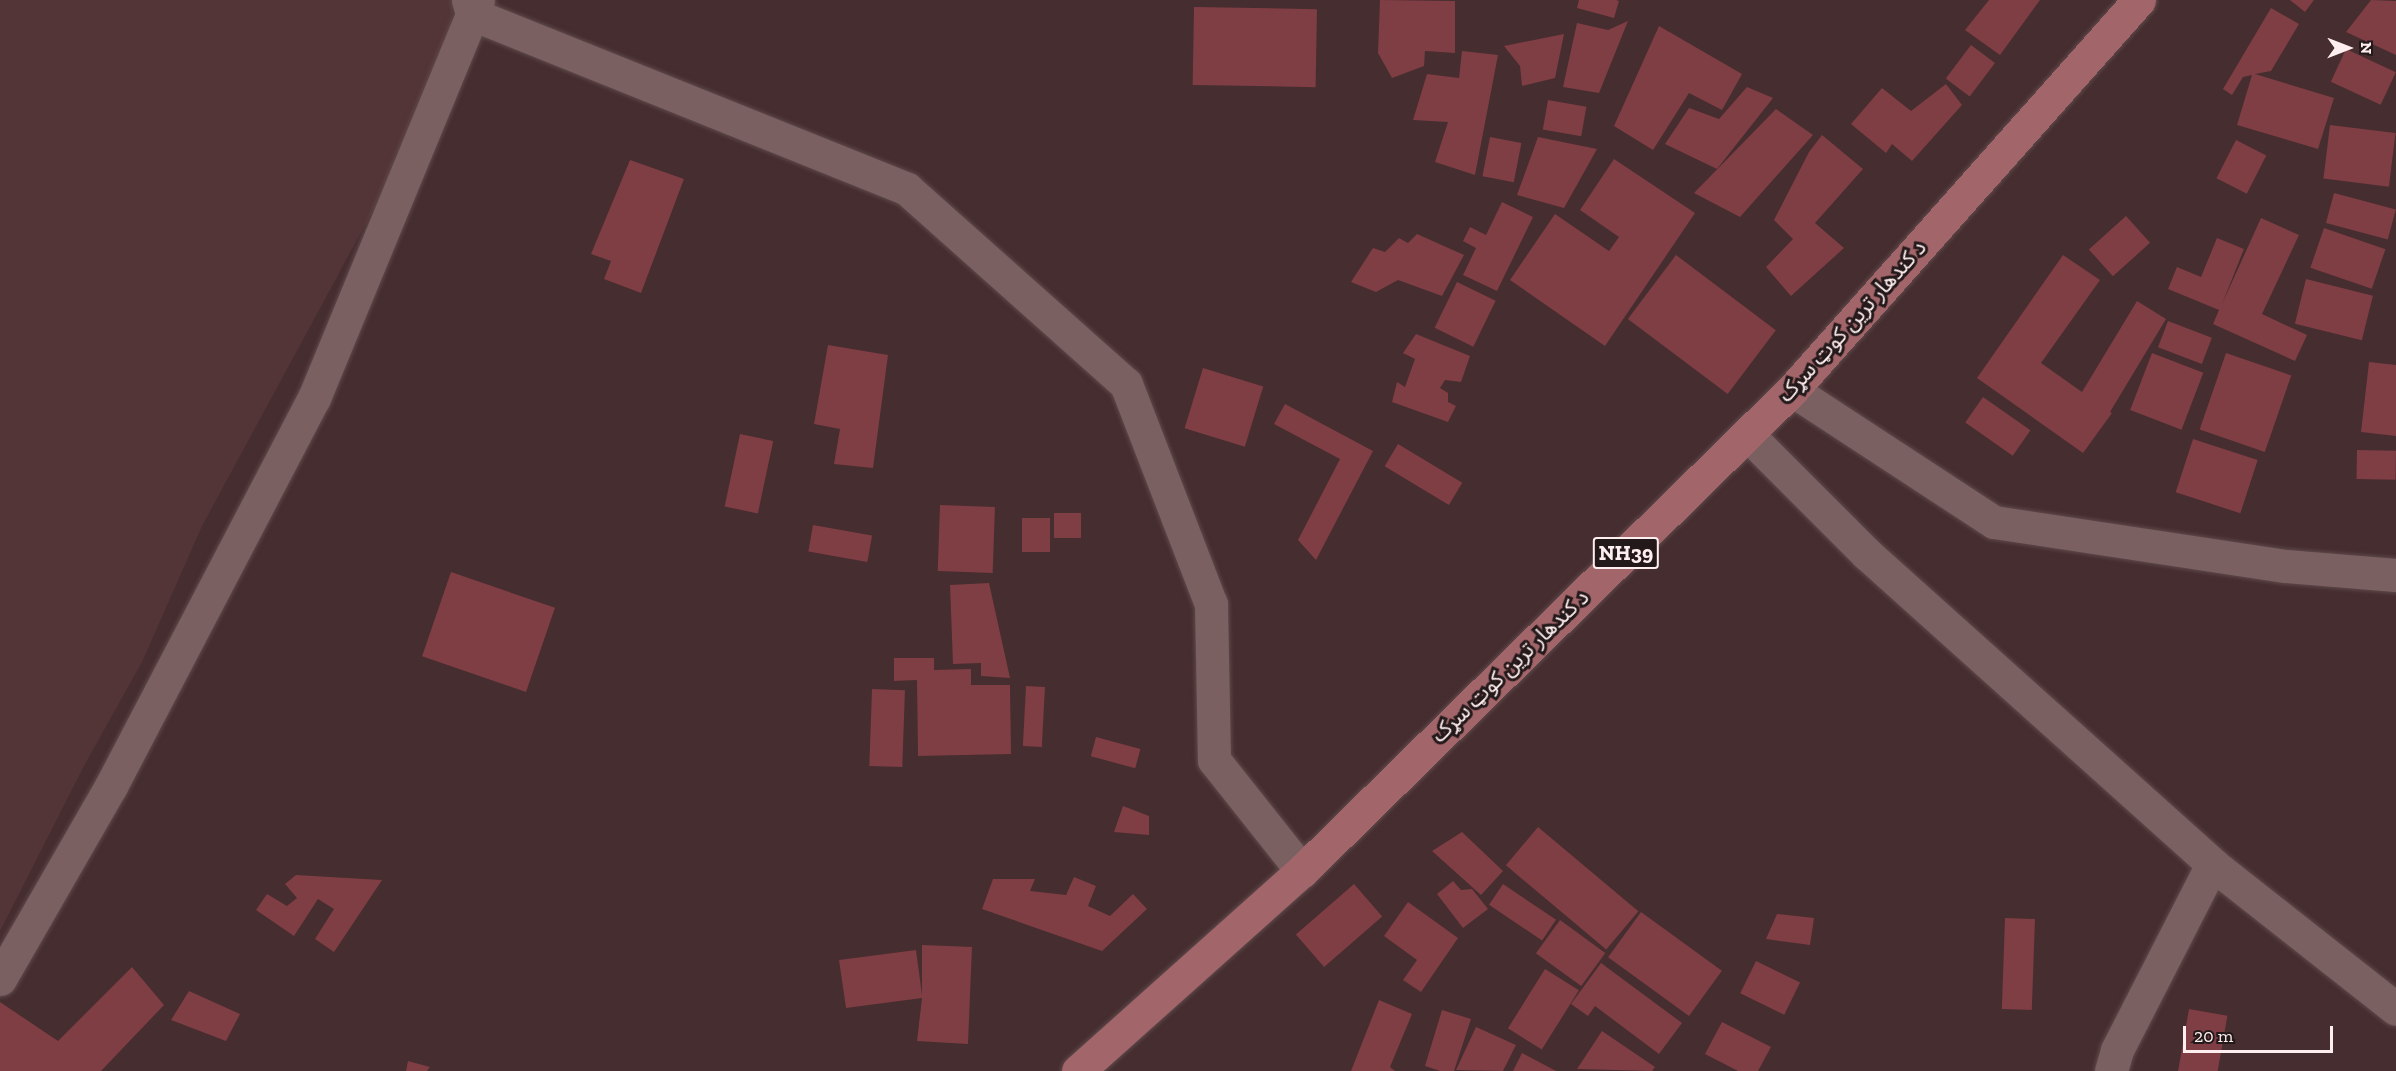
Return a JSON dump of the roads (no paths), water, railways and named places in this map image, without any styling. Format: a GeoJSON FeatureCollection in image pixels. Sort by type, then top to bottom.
{"type":"FeatureCollection","features":[{"type":"Feature","properties":{"kind":"main road","name":"د کندهار ترين کوټ سړک"},"geometry":{"type":"LineString","coordinates":[[1078,1071],[1302,871],[1792,390],[2139,0]]}},
{"type":"Feature","properties":{"kind":"street"},"geometry":{"type":"LineString","coordinates":[[0,979],[111,786],[314,398],[473,5],[908,189],[1126,384],[1212,604],[1214,760],[1302,871]]}},
{"type":"Feature","properties":{"kind":"street"},"geometry":{"type":"LineString","coordinates":[[1792,390],[1994,522],[2286,566],[2396,575]]}},
{"type":"Feature","properties":{"kind":"street"},"geometry":{"type":"LineString","coordinates":[[1747,434],[1867,554],[2212,864],[2396,1009]]}},
{"type":"Feature","properties":{"kind":"street"},"geometry":{"type":"LineString","coordinates":[[2111,1071],[2117,1050],[2212,864]]}}]}
